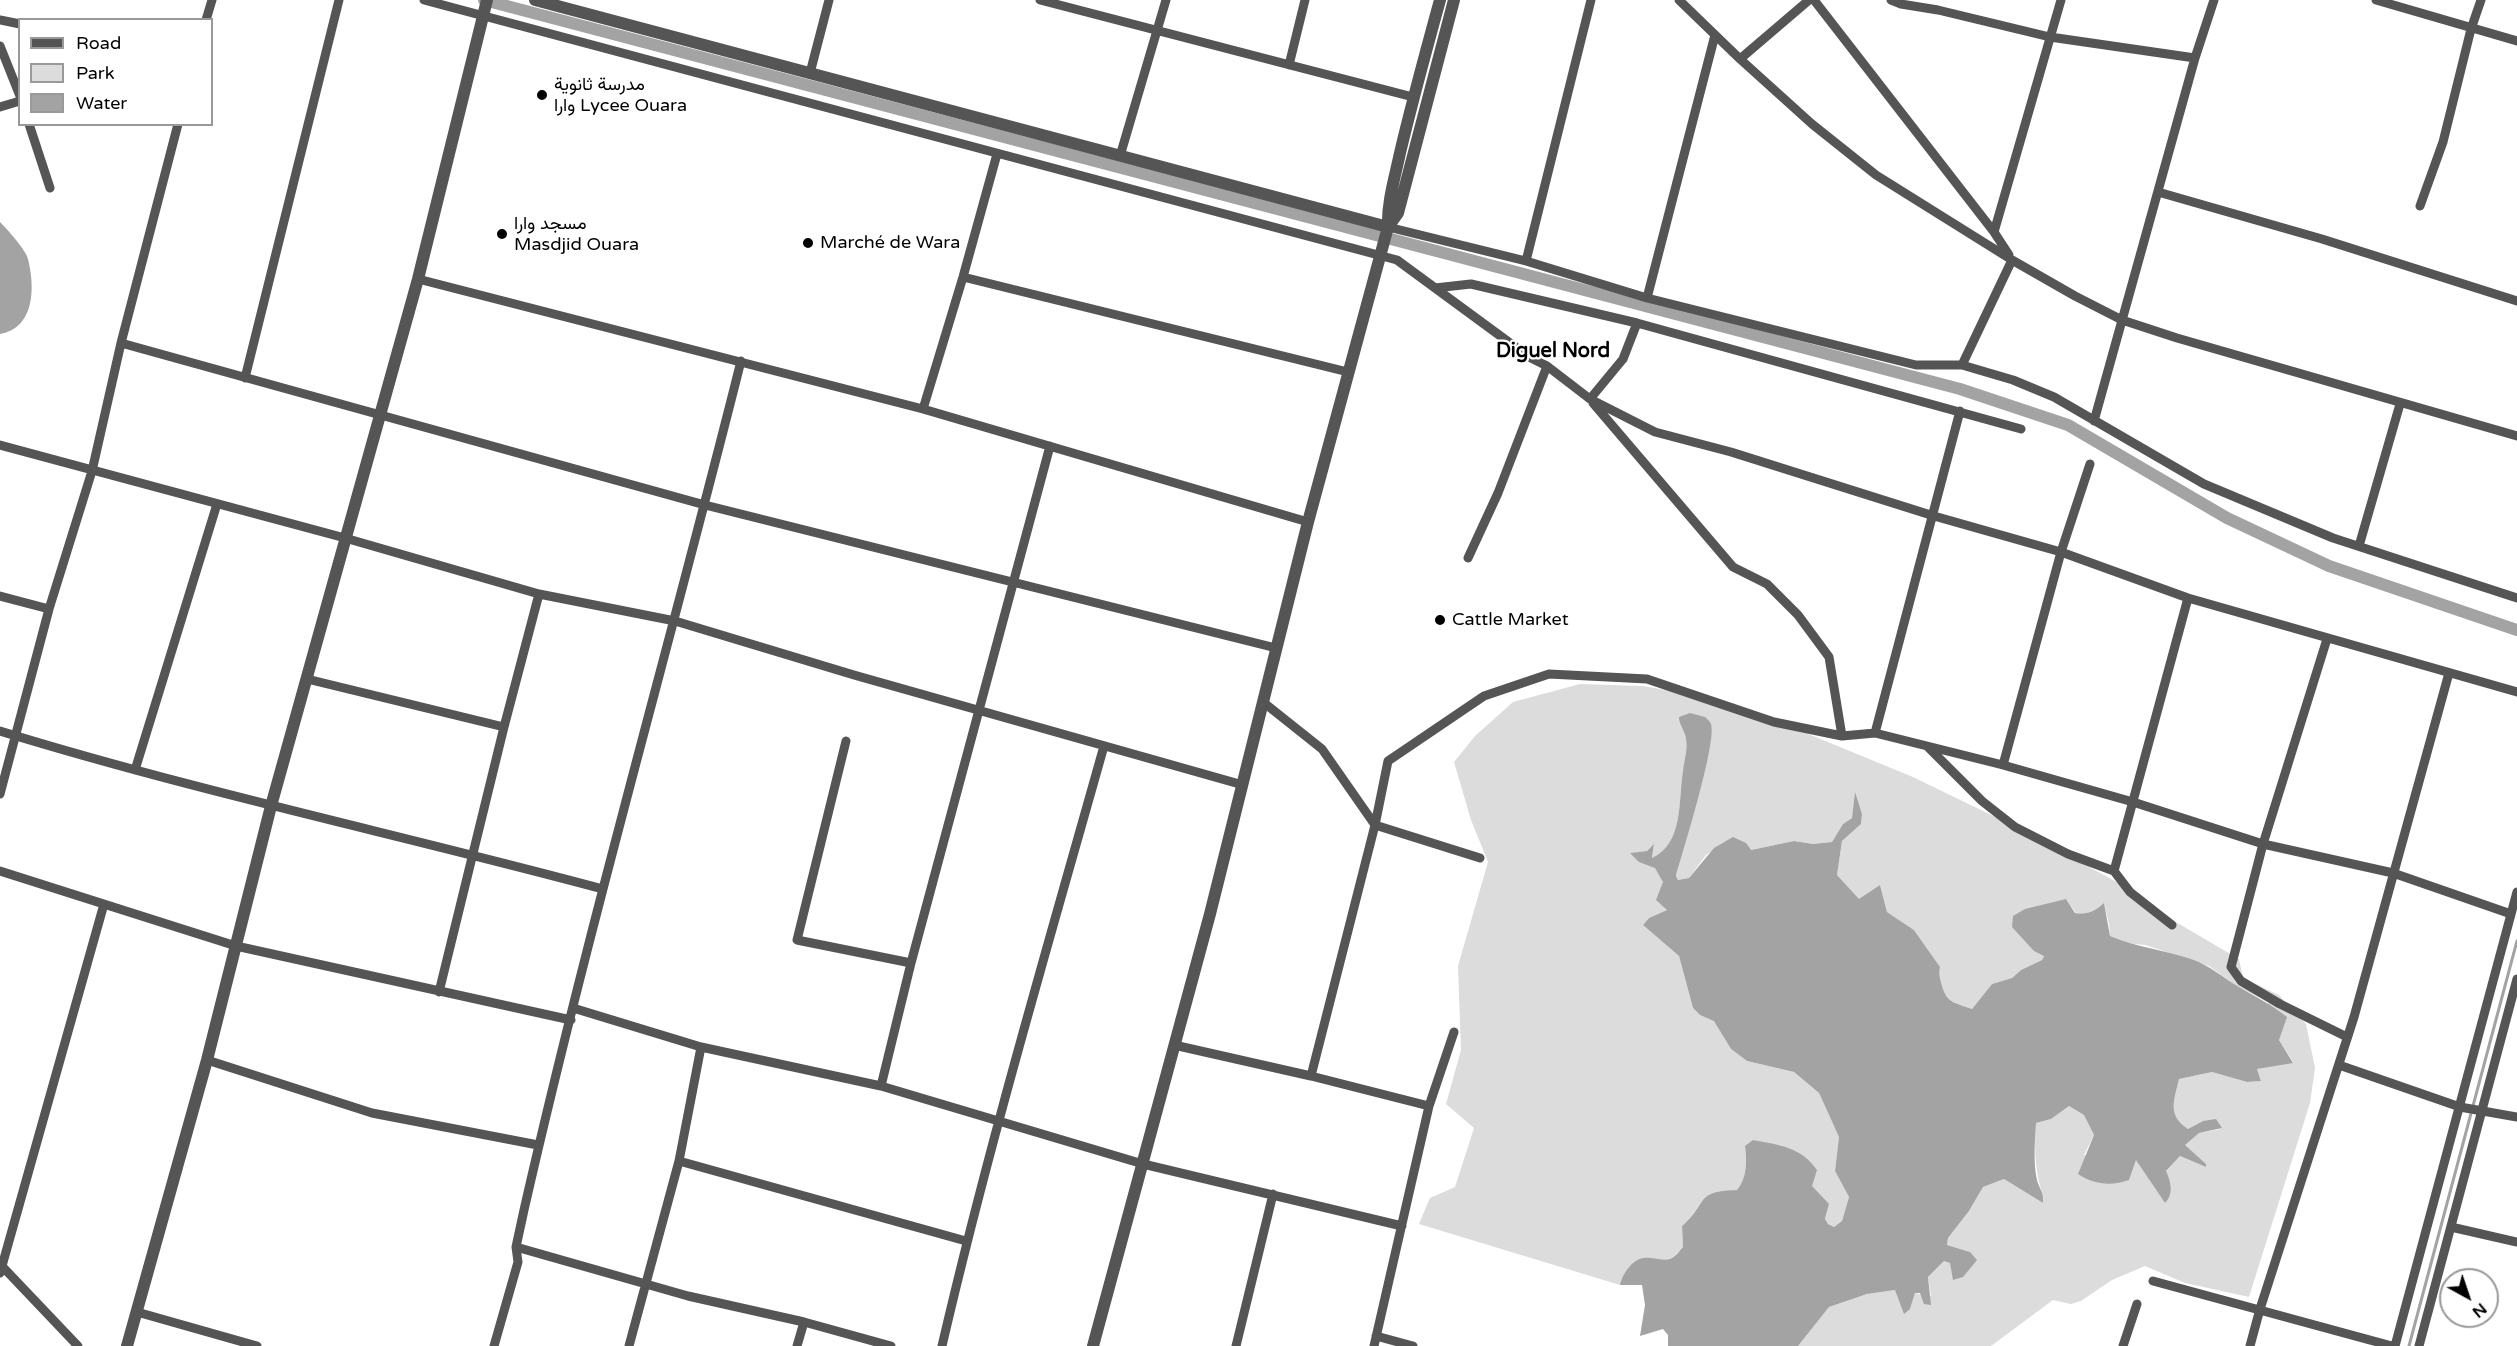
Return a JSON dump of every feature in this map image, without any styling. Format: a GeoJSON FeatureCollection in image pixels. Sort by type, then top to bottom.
{"type":"FeatureCollection","features":[{"type":"Feature","properties":{"kind":"street"},"geometry":{"type":"LineString","coordinates":[[207,18],[212,0]]}},
{"type":"Feature","properties":{"kind":"street"},"geometry":{"type":"LineString","coordinates":[[245,378],[339,0]]}},
{"type":"Feature","properties":{"kind":"street"},"geometry":{"type":"LineString","coordinates":[[424,0],[486,8],[997,154],[1381,252],[1397,260],[1590,399],[1655,432],[1731,452],[1934,516],[2061,552],[2188,598],[2517,692]]}},
{"type":"Feature","properties":{"kind":"street"},"geometry":{"type":"LineString","coordinates":[[535,0],[1388,230],[1526,261],[1647,298],[1916,365],[1962,365],[2013,380],[2054,397],[2204,484],[2303,526],[2517,598]]}},
{"type":"Feature","properties":{"kind":"street"},"geometry":{"type":"LineString","coordinates":[[810,74],[829,0]]}},
{"type":"Feature","properties":{"kind":"street"},"geometry":{"type":"LineString","coordinates":[[1040,0],[1413,97]]}},
{"type":"Feature","properties":{"kind":"street"},"geometry":{"type":"LineString","coordinates":[[1120,156],[1166,0]]}},
{"type":"Feature","properties":{"kind":"street"},"geometry":{"type":"LineString","coordinates":[[1289,65],[1305,0]]}},
{"type":"Feature","properties":{"kind":"street"},"geometry":{"type":"LineString","coordinates":[[1388,230],[1388,211],[1413,97],[1440,0]]}},
{"type":"Feature","properties":{"kind":"street"},"geometry":{"type":"LineString","coordinates":[[1093,1346],[1243,785],[1308,522],[1348,372],[1381,252],[1388,230],[1398,213],[1454,0]]}},
{"type":"Feature","properties":{"kind":"street"},"geometry":{"type":"LineString","coordinates":[[1526,261],[1591,0]]}},
{"type":"Feature","properties":{"kind":"street"},"geometry":{"type":"LineString","coordinates":[[1679,0],[1812,124],[1876,175],[2012,260],[2122,320],[2400,404],[2517,436]]}},
{"type":"Feature","properties":{"kind":"street"},"geometry":{"type":"LineString","coordinates":[[1740,59],[1809,0]]}},
{"type":"Feature","properties":{"kind":"street"},"geometry":{"type":"LineString","coordinates":[[1829,0],[1817,2],[1994,232],[2012,260]]}},
{"type":"Feature","properties":{"kind":"street"},"geometry":{"type":"LineString","coordinates":[[1891,0],[2050,37],[2195,58]]}},
{"type":"Feature","properties":{"kind":"street"},"geometry":{"type":"LineString","coordinates":[[1994,232],[2061,0]]}},
{"type":"Feature","properties":{"kind":"street"},"geometry":{"type":"LineString","coordinates":[[2094,421],[2195,58],[2214,0]]}},
{"type":"Feature","properties":{"kind":"street"},"geometry":{"type":"LineString","coordinates":[[2376,0],[2517,41]]}},
{"type":"Feature","properties":{"kind":"street"},"geometry":{"type":"LineString","coordinates":[[2420,206],[2443,142],[2471,29],[2481,0]]}},
{"type":"Feature","properties":{"kind":"street"},"geometry":{"type":"LineString","coordinates":[[127,1346],[207,1060],[271,806],[418,279],[486,8]]}},
{"type":"Feature","properties":{"kind":"street"},"geometry":{"type":"LineString","coordinates":[[0,20],[18,24]]}},
{"type":"Feature","properties":{"kind":"street"},"geometry":{"type":"LineString","coordinates":[[1647,298],[1715,35]]}},
{"type":"Feature","properties":{"kind":"street"},"geometry":{"type":"LineString","coordinates":[[0,46],[18,91]]}},
{"type":"Feature","properties":{"kind":"street"},"geometry":{"type":"LineString","coordinates":[[0,107],[18,102]]}},
{"type":"Feature","properties":{"kind":"street"},"geometry":{"type":"LineString","coordinates":[[30,126],[50,188]]}},
{"type":"Feature","properties":{"kind":"street"},"geometry":{"type":"LineString","coordinates":[[0,794],[49,609],[92,471],[121,343],[177,126]]}},
{"type":"Feature","properties":{"kind":"street"},"geometry":{"type":"LineString","coordinates":[[923,409],[997,154]]}},
{"type":"Feature","properties":{"kind":"street"},"geometry":{"type":"LineString","coordinates":[[2158,192],[2322,239],[2517,301]]}},
{"type":"Feature","properties":{"kind":"street"},"geometry":{"type":"LineString","coordinates":[[1962,365],[2012,260]]}},
{"type":"Feature","properties":{"kind":"street"},"geometry":{"type":"LineString","coordinates":[[963,277],[1348,372]]}},
{"type":"Feature","properties":{"kind":"street"},"geometry":{"type":"LineString","coordinates":[[418,279],[923,409],[1308,522]]}},
{"type":"Feature","properties":{"kind":"street"},"geometry":{"type":"LineString","coordinates":[[1435,288],[1471,284],[1637,323],[2021,429]]}},
{"type":"Feature","properties":{"kind":"street"},"geometry":{"type":"LineString","coordinates":[[1590,399],[1623,358],[1637,323]]}},
{"type":"Feature","properties":{"kind":"street"},"geometry":{"type":"LineString","coordinates":[[121,343],[705,505],[1276,648]]}},
{"type":"Feature","properties":{"kind":"street"},"geometry":{"type":"LineString","coordinates":[[494,1346],[518,1262],[516,1247],[538,1145],[741,361]]}},
{"type":"Feature","properties":{"kind":"street"},"geometry":{"type":"LineString","coordinates":[[1468,558],[1498,492],[1547,366]]}},
{"type":"Feature","properties":{"kind":"street"},"geometry":{"type":"LineString","coordinates":[[1590,399],[1733,567],[1767,584],[1798,615],[1829,657],[1842,736]]}},
{"type":"Feature","properties":{"kind":"street"},"geometry":{"type":"LineString","coordinates":[[2359,546],[2400,404]]}},
{"type":"Feature","properties":{"kind":"street"},"geometry":{"type":"LineString","coordinates":[[1875,732],[1960,411]]}},
{"type":"Feature","properties":{"kind":"street"},"geometry":{"type":"LineString","coordinates":[[0,446],[345,538],[539,594],[675,621],[854,675],[1243,785]]}},
{"type":"Feature","properties":{"kind":"street"},"geometry":{"type":"LineString","coordinates":[[881,1086],[911,963],[1050,446]]}},
{"type":"Feature","properties":{"kind":"street"},"geometry":{"type":"LineString","coordinates":[[2003,765],[2061,552],[2090,464]]}},
{"type":"Feature","properties":{"kind":"street"},"geometry":{"type":"LineString","coordinates":[[135,770],[217,504]]}},
{"type":"Feature","properties":{"kind":"street"},"geometry":{"type":"LineString","coordinates":[[439,992],[539,594]]}},
{"type":"Feature","properties":{"kind":"street"},"geometry":{"type":"LineString","coordinates":[[0,596],[49,609]]}},
{"type":"Feature","properties":{"kind":"street"},"geometry":{"type":"LineString","coordinates":[[2114,871],[2188,598]]}},
{"type":"Feature","properties":{"kind":"street"},"geometry":{"type":"LineString","coordinates":[[2328,639],[2263,844],[2231,967],[2241,981],[2280,1004],[2347,1036]]}},
{"type":"Feature","properties":{"kind":"street"},"geometry":{"type":"LineString","coordinates":[[2250,1346],[2354,1017],[2449,673]]}},
{"type":"Feature","properties":{"kind":"street"},"geometry":{"type":"LineString","coordinates":[[1311,1076],[1375,825],[1388,761],[1484,696],[1549,674],[1647,679],[1774,722],[1842,736],[1875,732],[2133,802],[2263,844],[2393,873],[2511,914]]}},
{"type":"Feature","properties":{"kind":"street"},"geometry":{"type":"LineString","coordinates":[[307,679],[504,727]]}},
{"type":"Feature","properties":{"kind":"street"},"geometry":{"type":"LineString","coordinates":[[1263,702],[1322,749],[1375,825],[1480,858]]}},
{"type":"Feature","properties":{"kind":"street"},"geometry":{"type":"LineString","coordinates":[[0,731],[271,806],[474,854],[603,889]]}},
{"type":"Feature","properties":{"kind":"street"},"geometry":{"type":"LineString","coordinates":[[846,741],[797,940],[911,963]]}},
{"type":"Feature","properties":{"kind":"street"},"geometry":{"type":"LineString","coordinates":[[1926,745],[1982,801],[2015,827],[2068,854],[2114,871],[2130,892],[2172,925]]}},
{"type":"Feature","properties":{"kind":"street"},"geometry":{"type":"LineString","coordinates":[[942,1346],[966,1241],[998,1120],[1104,746]]}},
{"type":"Feature","properties":{"kind":"street"},"geometry":{"type":"LineString","coordinates":[[0,871],[236,946],[571,1020]]}},
{"type":"Feature","properties":{"kind":"street"},"geometry":{"type":"LineString","coordinates":[[2153,1281],[2393,1346],[2461,1107],[2517,892]]}},
{"type":"Feature","properties":{"kind":"street"},"geometry":{"type":"LineString","coordinates":[[78,1346],[1,1267],[104,904]]}},
{"type":"Feature","properties":{"kind":"street"},"geometry":{"type":"LineString","coordinates":[[2420,1346],[2517,979]]}},
{"type":"Feature","properties":{"kind":"street"},"geometry":{"type":"LineString","coordinates":[[573,1008],[701,1047],[881,1086],[1143,1164],[1402,1226]]}},
{"type":"Feature","properties":{"kind":"street"},"geometry":{"type":"LineString","coordinates":[[1413,1346],[1375,1341],[1429,1106],[1454,1032]]}},
{"type":"Feature","properties":{"kind":"street"},"geometry":{"type":"LineString","coordinates":[[1174,1045],[1429,1106]]}},
{"type":"Feature","properties":{"kind":"street"},"geometry":{"type":"LineString","coordinates":[[629,1346],[679,1161],[701,1047]]}},
{"type":"Feature","properties":{"kind":"street"},"geometry":{"type":"LineString","coordinates":[[207,1060],[372,1113],[538,1145]]}},
{"type":"Feature","properties":{"kind":"street"},"geometry":{"type":"LineString","coordinates":[[2339,1065],[2461,1107],[2517,1117]]}},
{"type":"Feature","properties":{"kind":"street"},"geometry":{"type":"LineString","coordinates":[[679,1161],[966,1241]]}},
{"type":"Feature","properties":{"kind":"street"},"geometry":{"type":"LineString","coordinates":[[1236,1346],[1273,1194]]}},
{"type":"Feature","properties":{"kind":"street"},"geometry":{"type":"LineString","coordinates":[[2451,1227],[2517,1242]]}},
{"type":"Feature","properties":{"kind":"street"},"geometry":{"type":"LineString","coordinates":[[516,1247],[645,1285],[804,1322],[891,1346]]}},
{"type":"Feature","properties":{"kind":"street"},"geometry":{"type":"LineString","coordinates":[[2123,1346],[2137,1304]]}},
{"type":"Feature","properties":{"kind":"street"},"geometry":{"type":"LineString","coordinates":[[137,1312],[257,1346]]}},
{"type":"Feature","properties":{"kind":"street"},"geometry":{"type":"LineString","coordinates":[[797,1346],[804,1322]]}},
{"type":"Feature","properties":{"kind":"green space"},"geometry":{"type":"Polygon","coordinates":[[[1580,684],[1643,686],[1710,698],[1779,722],[1913,777],[2024,831],[2122,885],[2145,904],[2239,959],[2243,978],[2279,995],[2306,1024],[2315,1068],[2310,1103],[2249,1297],[2185,1283],[2145,1266],[2112,1280],[2081,1301],[2071,1304],[2053,1300],[1991,1346],[1798,1346],[1829,1307],[1867,1294],[1895,1290],[1910,1309],[1915,1293],[1931,1296],[1928,1277],[1944,1261],[1950,1262],[1954,1280],[1970,1252],[1947,1245],[1948,1238],[1969,1211],[1983,1187],[2004,1179],[2043,1203],[2036,1161],[2036,1123],[2051,1119],[2069,1106],[2084,1115],[2094,1135],[2084,1155],[2129,1180],[2136,1159],[2165,1203],[2166,1171],[2180,1156],[2206,1167],[2206,1164],[2184,1145],[2199,1133],[2221,1129],[2203,1121],[2188,1129],[2181,1124],[2174,1107],[2179,1079],[2212,1072],[2247,1082],[2261,1081],[2257,1069],[2293,1062],[2279,1040],[2268,1002],[2238,987],[2209,966],[2145,945],[2125,943],[2110,936],[2104,903],[2091,912],[2076,913],[2066,899],[2042,960],[2021,970],[2012,978],[1992,984],[1972,1009],[1952,1001],[1943,989],[1940,967],[1914,930],[1887,912],[1880,885],[1859,900],[1837,875],[1842,841],[1861,824],[1862,814],[1855,794],[1852,818],[1843,824],[1832,842],[1813,844],[1794,841],[1751,850],[1724,842],[1706,855],[1689,878],[1678,880],[1676,876],[1702,781],[1711,725],[1680,717],[1687,747],[1675,832],[1670,843],[1652,859],[1654,845],[1647,851],[1631,853],[1659,872],[1664,888],[1667,910],[1649,918],[1643,925],[1679,956],[1693,1008],[1700,1015],[1714,1020],[1731,1049],[1747,1061],[1794,1072],[1819,1093],[1839,1137],[1835,1171],[1849,1197],[1842,1221],[1834,1227],[1828,1224],[1825,1220],[1829,1204],[1745,1146],[1743,1180],[1737,1190],[1707,1196],[1682,1226],[1683,1247],[1672,1258],[1654,1261],[1621,1280],[1620,1285],[1419,1224],[1430,1198],[1455,1187],[1474,1128],[1446,1104],[1461,1050],[1458,966],[1488,862],[1471,820],[1454,762],[1475,736],[1513,702],[1580,684]]]}},
{"type":"Feature","properties":{"kind":"water"},"geometry":{"type":"Polygon","coordinates":[[[0,222],[27,255],[32,282],[30,305],[26,315],[12,330],[0,334],[0,222]]]}},
{"type":"Feature","properties":{"kind":"water"},"geometry":{"type":"Polygon","coordinates":[[[1690,713],[1708,720],[1711,724],[1712,735],[1692,822],[1676,876],[1678,880],[1689,878],[1714,848],[1733,837],[1746,843],[1751,850],[1794,841],[1813,844],[1832,842],[1843,824],[1852,818],[1855,792],[1862,814],[1861,824],[1842,841],[1837,875],[1859,899],[1880,885],[1887,912],[1914,930],[1940,967],[1943,989],[1951,1001],[1972,1009],[1992,984],[2012,978],[2021,970],[2042,960],[2044,956],[2034,951],[2012,927],[2013,916],[2025,909],[2066,899],[2075,913],[2091,912],[2104,903],[2110,936],[2198,962],[2287,1017],[2279,1040],[2293,1063],[2257,1069],[2261,1081],[2247,1082],[2212,1072],[2179,1079],[2174,1107],[2181,1124],[2188,1129],[2203,1121],[2216,1119],[2222,1128],[2199,1133],[2185,1145],[2206,1164],[2206,1167],[2180,1156],[2166,1171],[2171,1188],[2170,1196],[2165,1203],[2136,1160],[2129,1180],[2123,1182],[2110,1184],[2097,1182],[2078,1174],[2094,1135],[2084,1115],[2069,1106],[2051,1119],[2036,1123],[2035,1166],[2043,1203],[2004,1179],[1983,1187],[1969,1211],[1948,1238],[1947,1245],[1970,1252],[1977,1260],[1963,1277],[1953,1280],[1950,1263],[1944,1261],[1928,1277],[1931,1305],[1924,1304],[1920,1293],[1915,1293],[1910,1309],[1904,1314],[1895,1290],[1867,1294],[1829,1307],[1798,1346],[1668,1346],[1668,1335],[1663,1329],[1640,1336],[1645,1305],[1642,1285],[1620,1285],[1625,1272],[1635,1261],[1647,1258],[1665,1260],[1672,1258],[1683,1247],[1682,1226],[1703,1200],[1714,1193],[1737,1190],[1746,1169],[1745,1146],[1753,1140],[1789,1148],[1811,1162],[1817,1170],[1812,1186],[1829,1204],[1825,1219],[1828,1224],[1834,1227],[1842,1221],[1849,1197],[1835,1171],[1839,1137],[1819,1093],[1794,1072],[1747,1061],[1731,1049],[1714,1021],[1700,1015],[1693,1008],[1679,956],[1643,925],[1649,918],[1667,910],[1656,900],[1663,882],[1655,868],[1639,862],[1630,853],[1647,851],[1654,844],[1652,858],[1670,842],[1675,832],[1687,747],[1679,717],[1690,713]]]}},
{"type":"Feature","properties":{"kind":"waterway"},"geometry":{"type":"LineString","coordinates":[[484,0],[1960,389],[2068,425],[2227,518],[2329,566],[2517,630]]}},
{"type":"Feature","properties":{"kind":"waterway"},"geometry":{"type":"LineString","coordinates":[[2409,1346],[2517,941]]}},
{"type":"Feature","properties":{"kind":"place","name":"مدرسة ثانوية وارا Lycee Ouara"},"geometry":{"type":"Point","coordinates":[542,95]}},
{"type":"Feature","properties":{"kind":"place","name":"مسجد وارا Masdjid Ouara"},"geometry":{"type":"Point","coordinates":[502,234]}},
{"type":"Feature","properties":{"kind":"place","name":"Marché de Wara"},"geometry":{"type":"Point","coordinates":[808,243]}},
{"type":"Feature","properties":{"kind":"place","name":"Cattle Market"},"geometry":{"type":"Point","coordinates":[1440,620]}},
{"type":"Feature","properties":{"kind":"district","name":"Diguel Nord"},"geometry":{"type":"Point","coordinates":[1553,352]}}]}
